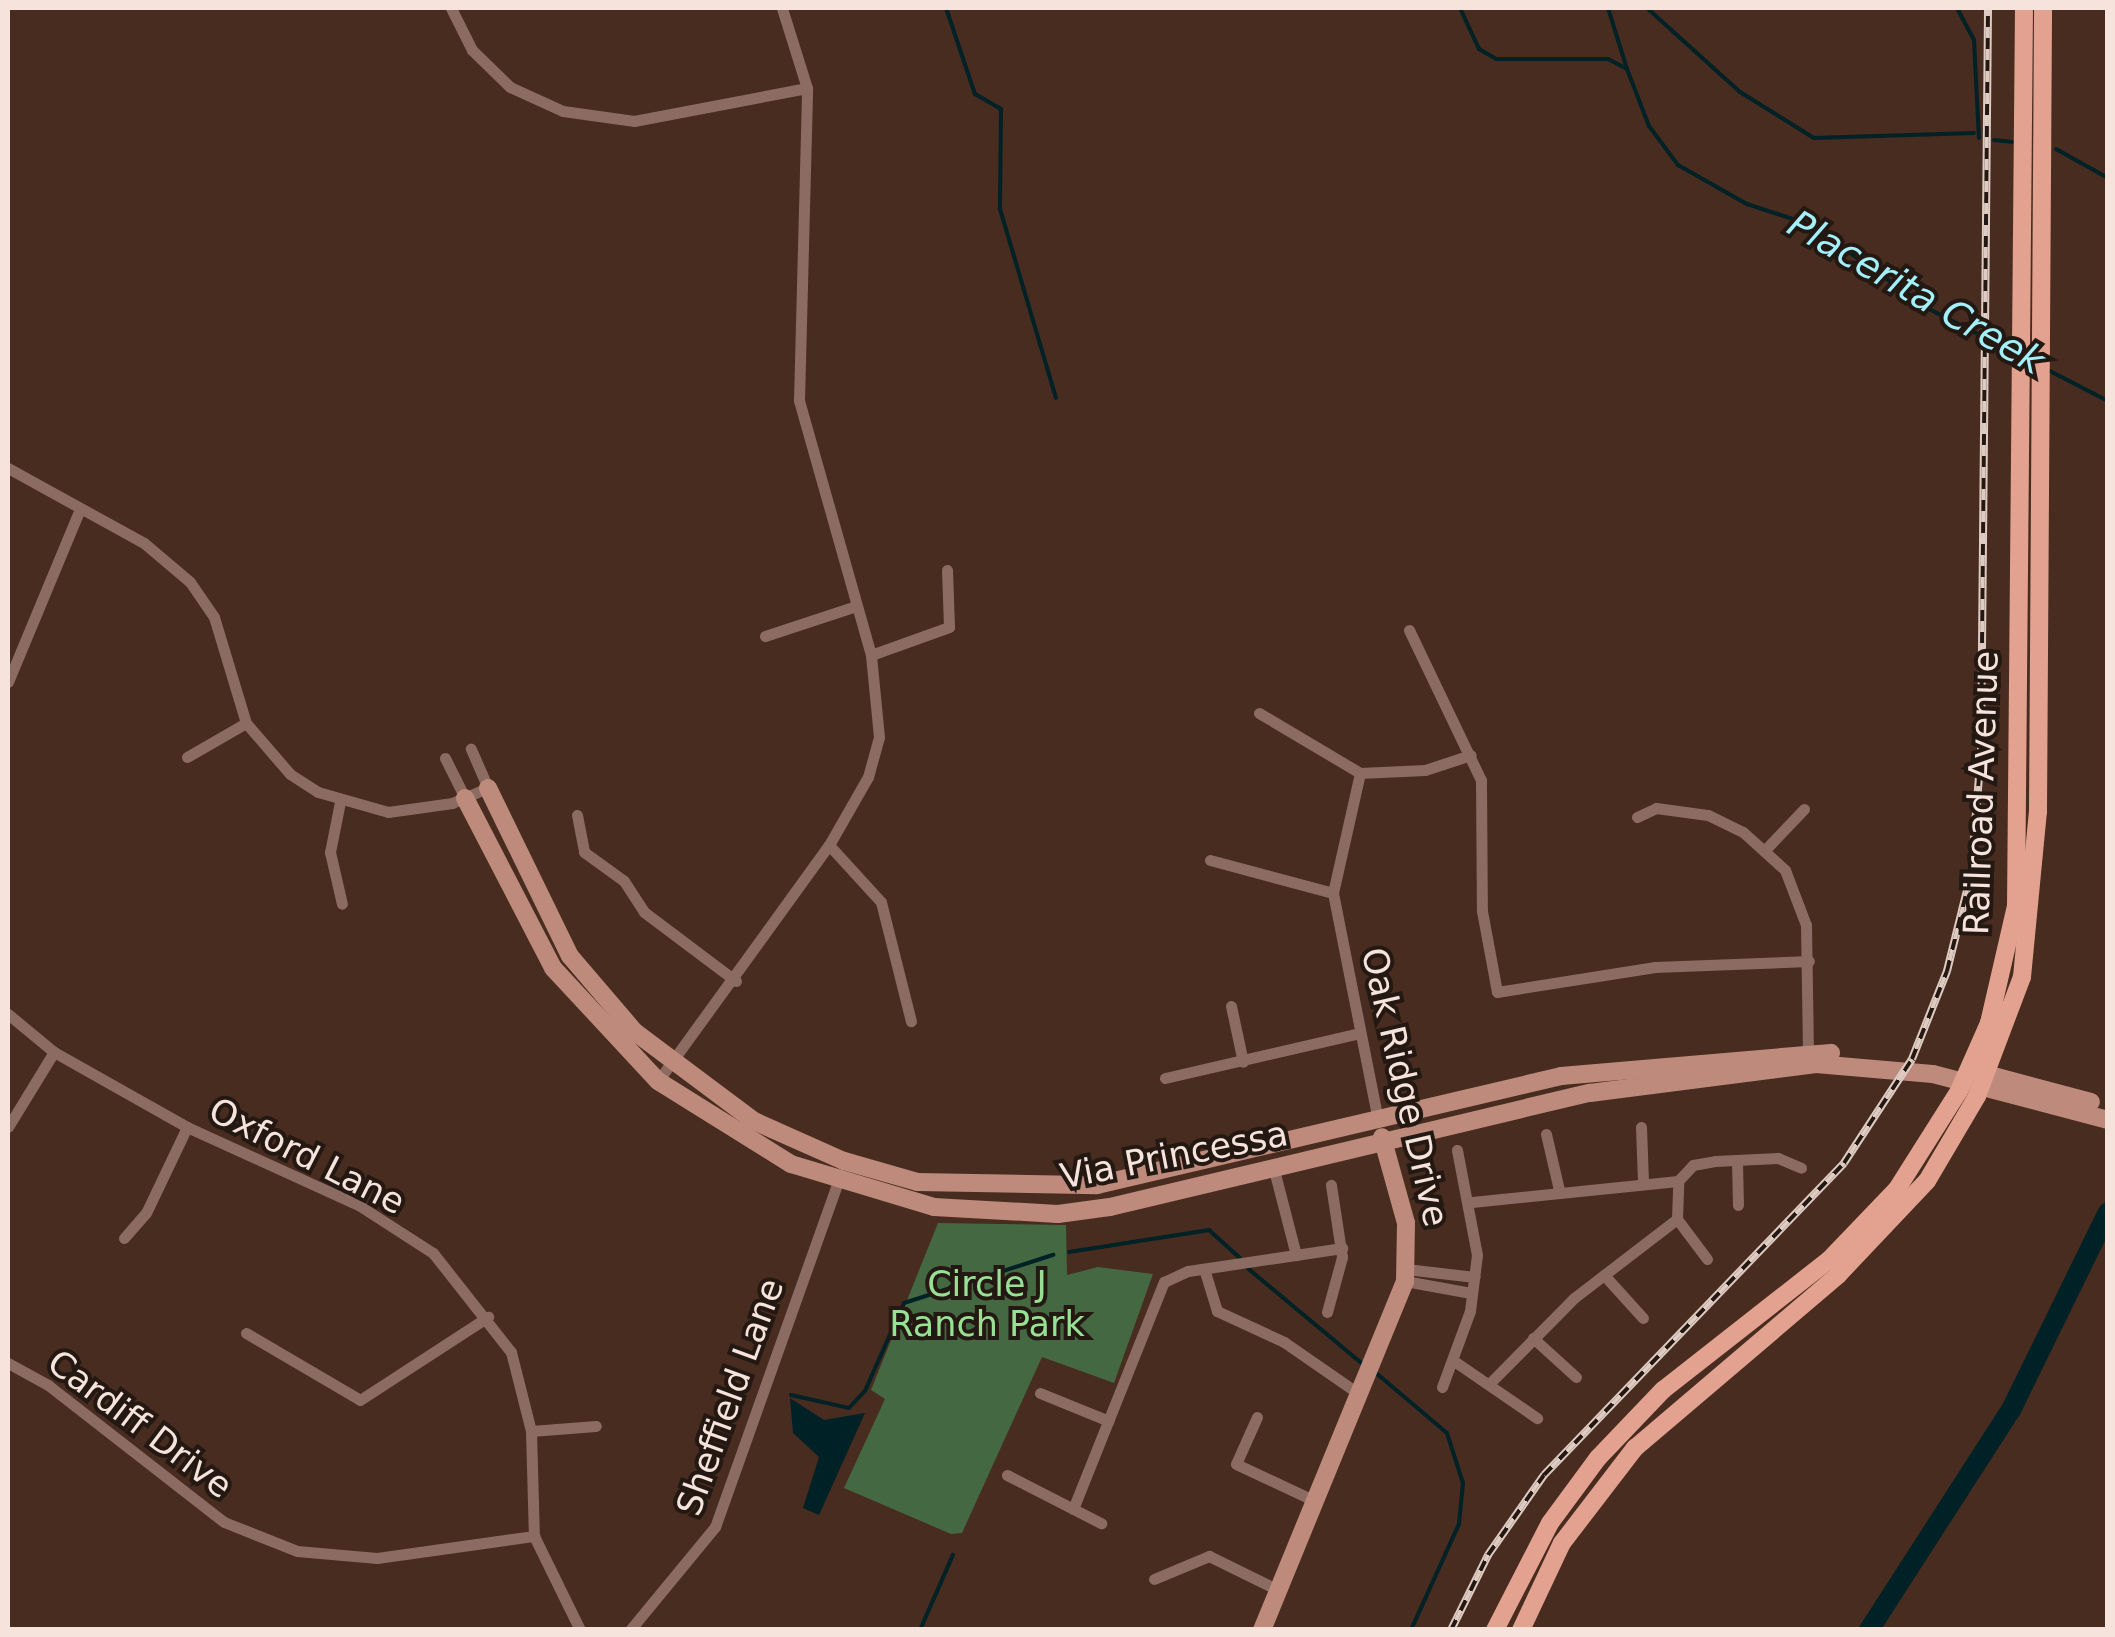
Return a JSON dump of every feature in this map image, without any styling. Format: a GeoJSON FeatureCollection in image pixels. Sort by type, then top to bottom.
{"type":"FeatureCollection","features":[{"type":"Feature","properties":{"kind":"main road","name":"Railroad Avenue"},"geometry":{"type":"LineString","coordinates":[[1495,1630],[1550,1522],[1621,1433],[1663,1390],[1829,1260],[1897,1189],[1959,1091],[1989,1024],[2016,906],[2024,8]]}},
{"type":"Feature","properties":{"kind":"main road","name":"Railroad Avenue"},"geometry":{"type":"LineString","coordinates":[[1521,1630],[1562,1542],[1634,1448],[1838,1275],[1927,1181],[2000,1043],[2033,909],[2044,8]]}},
{"type":"Feature","properties":{"kind":"street"},"geometry":{"type":"LineString","coordinates":[[451,8],[472,50],[510,87],[563,111],[634,121],[807,88]]}},
{"type":"Feature","properties":{"kind":"street"},"geometry":{"type":"LineString","coordinates":[[658,1081],[736,981],[829,845],[868,777],[879,736],[872,656],[799,400],[807,88],[782,8]]}},
{"type":"Feature","properties":{"kind":"street"},"geometry":{"type":"LineString","coordinates":[[8,468],[78,514],[144,543],[190,582],[214,617],[246,723],[290,774],[340,802],[405,812],[465,798],[488,788]]}},
{"type":"Feature","properties":{"kind":"street"},"geometry":{"type":"LineString","coordinates":[[8,682],[78,514]]}},
{"type":"Feature","properties":{"kind":"street"},"geometry":{"type":"LineString","coordinates":[[872,656],[948,626],[947,570]]}},
{"type":"Feature","properties":{"kind":"street"},"geometry":{"type":"LineString","coordinates":[[766,636],[856,606]]}},
{"type":"Feature","properties":{"kind":"street"},"geometry":{"type":"LineString","coordinates":[[1409,630],[1481,780],[1482,911],[1498,992],[1655,968],[1809,961]]}},
{"type":"Feature","properties":{"kind":"street"},"geometry":{"type":"LineString","coordinates":[[1259,713],[1360,773],[1425,770],[1471,755]]}},
{"type":"Feature","properties":{"kind":"street"},"geometry":{"type":"LineString","coordinates":[[187,757],[246,723]]}},
{"type":"Feature","properties":{"kind":"street","name":"Via Princessa"},"geometry":{"type":"LineString","coordinates":[[471,749],[570,956],[671,1064],[754,1121],[844,1162],[917,1182],[1055,1190],[1378,1121],[1574,1074],[1812,1058]]}},
{"type":"Feature","properties":{"kind":"street","name":"Via Princessa"},"geometry":{"type":"LineString","coordinates":[[445,758],[553,968],[658,1081],[725,1130],[837,1183],[934,1207],[1058,1214],[1274,1170],[1645,1083],[1812,1058]]}},
{"type":"Feature","properties":{"kind":"street","name":"Oak Ridge Drive"},"geometry":{"type":"LineString","coordinates":[[1262,1630],[1274,1588],[1359,1394],[1405,1275],[1406,1223],[1355,1034],[1333,893],[1360,773]]}},
{"type":"Feature","properties":{"kind":"street"},"geometry":{"type":"LineString","coordinates":[[340,802],[330,852],[342,904]]}},
{"type":"Feature","properties":{"kind":"street"},"geometry":{"type":"LineString","coordinates":[[1637,817],[1656,808],[1708,815],[1764,851],[1798,895],[1809,961],[1812,1058],[1867,1060],[2007,1076],[2108,1108]]}},
{"type":"Feature","properties":{"kind":"street"},"geometry":{"type":"LineString","coordinates":[[1764,851],[1804,809]]}},
{"type":"Feature","properties":{"kind":"street"},"geometry":{"type":"LineString","coordinates":[[577,816],[584,852],[624,881],[644,912],[736,981]]}},
{"type":"Feature","properties":{"kind":"street"},"geometry":{"type":"LineString","coordinates":[[829,845],[880,902],[911,1021]]}},
{"type":"Feature","properties":{"kind":"street"},"geometry":{"type":"LineString","coordinates":[[1210,860],[1333,893]]}},
{"type":"Feature","properties":{"kind":"street"},"geometry":{"type":"LineString","coordinates":[[1231,1006],[1243,1062]]}},
{"type":"Feature","properties":{"kind":"street","name":"Oxford Lane"},"geometry":{"type":"LineString","coordinates":[[8,1014],[54,1052],[187,1127],[360,1206],[433,1253],[488,1317],[511,1352],[531,1431],[534,1536],[580,1630]]}},
{"type":"Feature","properties":{"kind":"street"},"geometry":{"type":"LineString","coordinates":[[1165,1078],[1355,1034]]}},
{"type":"Feature","properties":{"kind":"street"},"geometry":{"type":"LineString","coordinates":[[8,1127],[54,1052]]}},
{"type":"Feature","properties":{"kind":"street"},"geometry":{"type":"LineString","coordinates":[[1867,1060],[2028,1094],[2108,1120]]}},
{"type":"Feature","properties":{"kind":"street"},"geometry":{"type":"LineString","coordinates":[[124,1238],[146,1213],[187,1127]]}},
{"type":"Feature","properties":{"kind":"street"},"geometry":{"type":"LineString","coordinates":[[1641,1127],[1643,1182]]}},
{"type":"Feature","properties":{"kind":"street"},"geometry":{"type":"LineString","coordinates":[[1546,1134],[1558,1190]]}},
{"type":"Feature","properties":{"kind":"street"},"geometry":{"type":"LineString","coordinates":[[1442,1387],[1454,1360],[1475,1276],[1472,1202],[1457,1150]]}},
{"type":"Feature","properties":{"kind":"street"},"geometry":{"type":"LineString","coordinates":[[1472,1202],[1678,1180],[1693,1165],[1778,1158],[1801,1168]]}},
{"type":"Feature","properties":{"kind":"street","name":"Sheffield Lane"},"geometry":{"type":"LineString","coordinates":[[630,1630],[715,1527],[844,1162]]}},
{"type":"Feature","properties":{"kind":"street"},"geometry":{"type":"LineString","coordinates":[[1738,1162],[1738,1205]]}},
{"type":"Feature","properties":{"kind":"street"},"geometry":{"type":"LineString","coordinates":[[1274,1170],[1296,1254]]}},
{"type":"Feature","properties":{"kind":"street"},"geometry":{"type":"LineString","coordinates":[[1678,1180],[1677,1219],[1708,1258]]}},
{"type":"Feature","properties":{"kind":"street"},"geometry":{"type":"LineString","coordinates":[[1327,1312],[1342,1248],[1331,1185]]}},
{"type":"Feature","properties":{"kind":"street"},"geometry":{"type":"LineString","coordinates":[[1489,1384],[1533,1338],[1604,1275],[1677,1219]]}},
{"type":"Feature","properties":{"kind":"street"},"geometry":{"type":"LineString","coordinates":[[1073,1508],[1153,1299],[1174,1275],[1239,1269],[1296,1254],[1342,1248]]}},
{"type":"Feature","properties":{"kind":"street"},"geometry":{"type":"LineString","coordinates":[[1205,1272],[1217,1311],[1284,1342],[1359,1394]]}},
{"type":"Feature","properties":{"kind":"street"},"geometry":{"type":"LineString","coordinates":[[1405,1275],[1475,1276]]}},
{"type":"Feature","properties":{"kind":"street"},"geometry":{"type":"LineString","coordinates":[[1405,1275],[1472,1293]]}},
{"type":"Feature","properties":{"kind":"street"},"geometry":{"type":"LineString","coordinates":[[1604,1275],[1643,1318]]}},
{"type":"Feature","properties":{"kind":"street"},"geometry":{"type":"LineString","coordinates":[[246,1333],[360,1400],[488,1317]]}},
{"type":"Feature","properties":{"kind":"street"},"geometry":{"type":"LineString","coordinates":[[1533,1338],[1576,1377]]}},
{"type":"Feature","properties":{"kind":"street"},"geometry":{"type":"LineString","coordinates":[[1454,1360],[1537,1418]]}},
{"type":"Feature","properties":{"kind":"street","name":"Cardiff Drive"},"geometry":{"type":"LineString","coordinates":[[8,1363],[48,1384],[224,1522],[297,1551],[377,1558],[534,1536]]}},
{"type":"Feature","properties":{"kind":"street"},"geometry":{"type":"LineString","coordinates":[[1040,1393],[1109,1421]]}},
{"type":"Feature","properties":{"kind":"street"},"geometry":{"type":"LineString","coordinates":[[1257,1417],[1236,1464],[1314,1500]]}},
{"type":"Feature","properties":{"kind":"street"},"geometry":{"type":"LineString","coordinates":[[531,1431],[596,1426]]}},
{"type":"Feature","properties":{"kind":"street"},"geometry":{"type":"LineString","coordinates":[[1008,1475],[1102,1523]]}},
{"type":"Feature","properties":{"kind":"street"},"geometry":{"type":"LineString","coordinates":[[1154,1579],[1209,1556],[1274,1588]]}},
{"type":"Feature","properties":{"kind":"green space","name":"Circle J Ranch Park"},"geometry":{"type":"Polygon","coordinates":[[[938,1223],[1066,1225],[1067,1275],[1098,1267],[1153,1274],[1114,1383],[1042,1357],[962,1533],[951,1534],[844,1488],[885,1399],[871,1390],[938,1223]]]}},
{"type":"Feature","properties":{"kind":"water"},"geometry":{"type":"Polygon","coordinates":[[[790,1398],[824,1420],[865,1413],[819,1515],[803,1508],[819,1457],[793,1433],[790,1398]]]}},
{"type":"Feature","properties":{"kind":"waterway"},"geometry":{"type":"LineString","coordinates":[[946,8],[975,94],[1001,109],[1000,209],[1056,398]]}},
{"type":"Feature","properties":{"kind":"waterway","name":"Placerita Creek"},"geometry":{"type":"LineString","coordinates":[[1460,8],[1479,49],[1496,59],[1608,59],[1627,69],[1649,126],[1678,165],[1747,204],[1811,225],[1929,309],[2013,352]]}},
{"type":"Feature","properties":{"kind":"waterway"},"geometry":{"type":"LineString","coordinates":[[1608,8],[1627,69]]}},
{"type":"Feature","properties":{"kind":"waterway"},"geometry":{"type":"LineString","coordinates":[[1647,8],[1740,92],[1814,138],[1974,133]]}},
{"type":"Feature","properties":{"kind":"waterway"},"geometry":{"type":"LineString","coordinates":[[1957,8],[1974,40],[1979,138]]}},
{"type":"Feature","properties":{"kind":"waterway"},"geometry":{"type":"LineString","coordinates":[[1994,140],[2012,142]]}},
{"type":"Feature","properties":{"kind":"waterway"},"geometry":{"type":"LineString","coordinates":[[2056,149],[2108,178]]}},
{"type":"Feature","properties":{"kind":"waterway","name":"Placerita Creek"},"geometry":{"type":"LineString","coordinates":[[2048,370],[2108,401]]}},
{"type":"Feature","properties":{"kind":"waterway"},"geometry":{"type":"LineString","coordinates":[[1869,1630],[2011,1410],[2108,1212]]}},
{"type":"Feature","properties":{"kind":"waterway"},"geometry":{"type":"LineString","coordinates":[[1069,1252],[1209,1230],[1240,1258]]}},
{"type":"Feature","properties":{"kind":"waterway"},"geometry":{"type":"LineString","coordinates":[[791,1395],[849,1408],[865,1391],[904,1303],[1053,1255]]}},
{"type":"Feature","properties":{"kind":"waterway"},"geometry":{"type":"LineString","coordinates":[[1245,1266],[1364,1365]]}},
{"type":"Feature","properties":{"kind":"waterway"},"geometry":{"type":"LineString","coordinates":[[1376,1373],[1447,1433],[1463,1483],[1459,1524],[1411,1630]]}},
{"type":"Feature","properties":{"kind":"waterway"},"geometry":{"type":"LineString","coordinates":[[920,1630],[953,1555]]}},
{"type":"Feature","properties":{"kind":"railway"},"geometry":{"type":"LineString","coordinates":[[1451,1630],[1488,1555],[1544,1475],[1844,1163],[1912,1059],[1947,971],[1971,874],[1981,753],[1988,8]]}}]}
